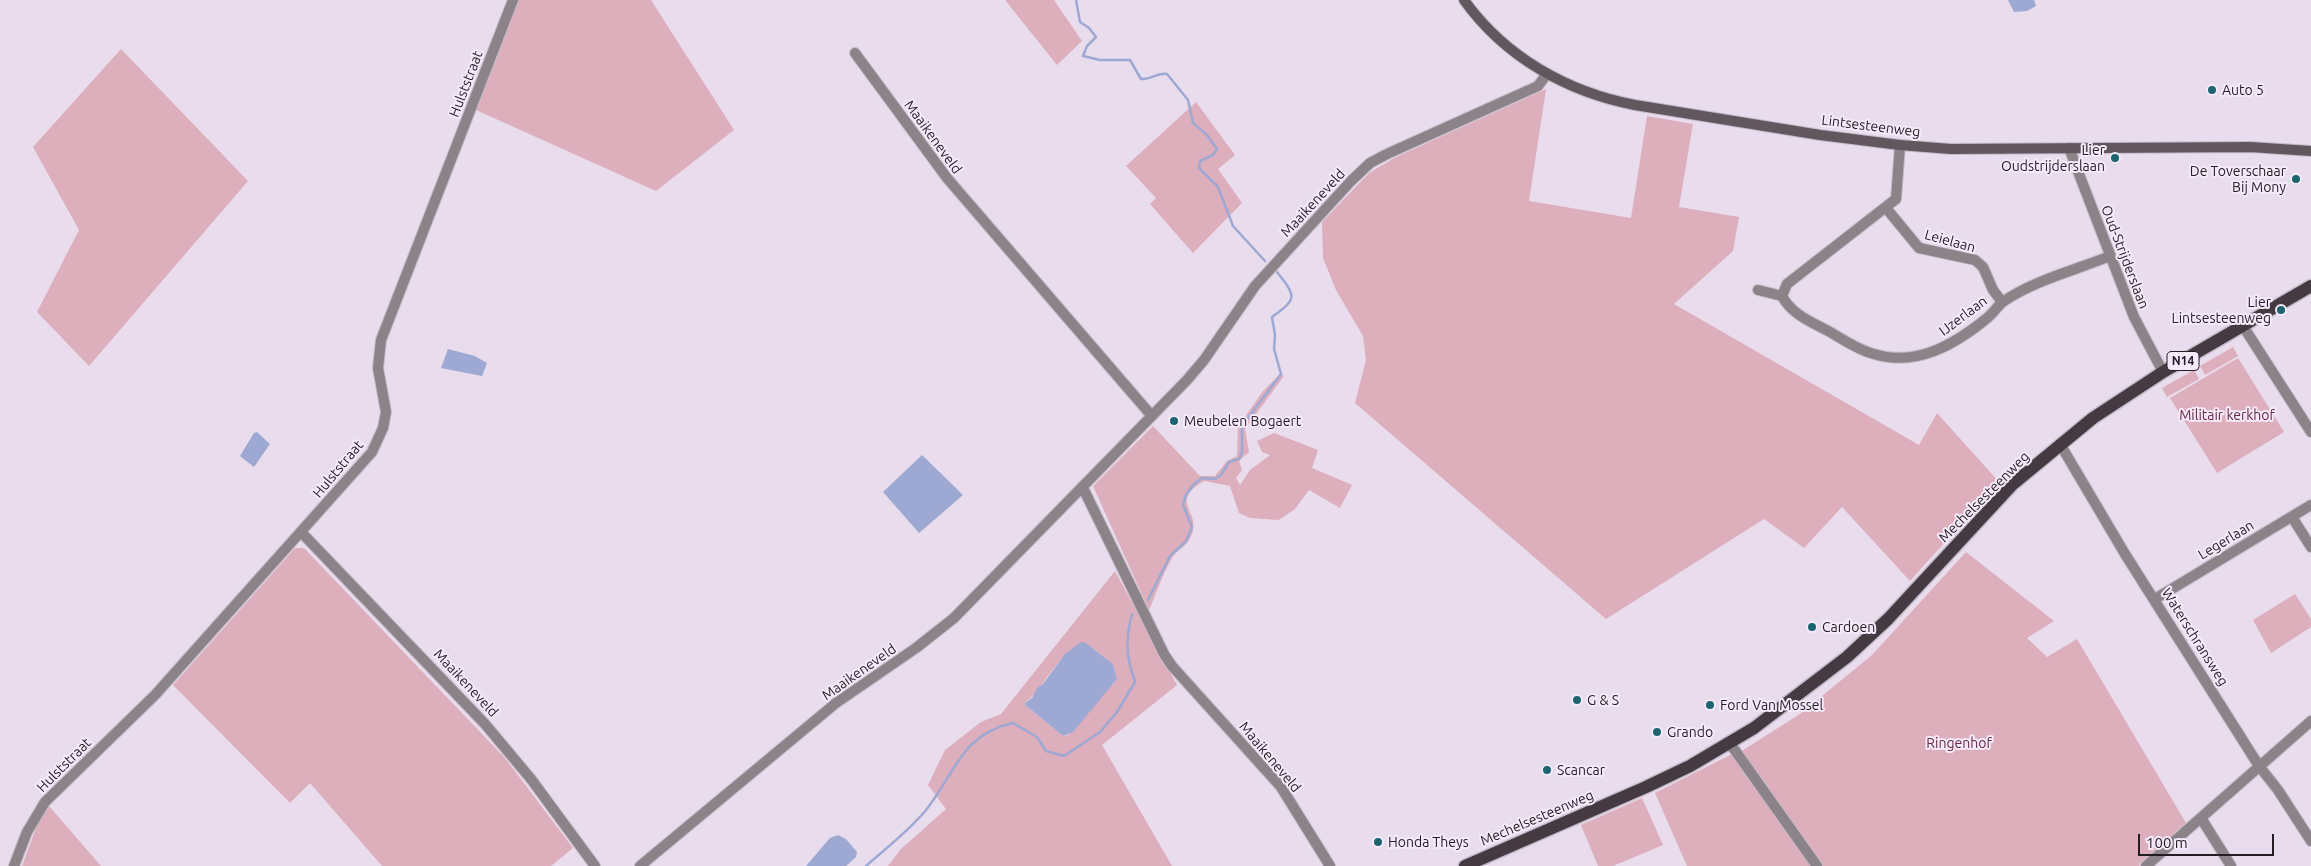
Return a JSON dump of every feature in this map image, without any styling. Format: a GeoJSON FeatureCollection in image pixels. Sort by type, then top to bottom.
{"type":"FeatureCollection","features":[{"type":"Feature","properties":{"kind":"main road","name":"Mechelsesteenweg"},"geometry":{"type":"LineString","coordinates":[[1465,866],[1690,766],[1754,728],[1847,657],[1888,619],[1996,501],[2060,444],[2093,418],[2163,372],[2311,286]]}},
{"type":"Feature","properties":{"kind":"street","name":"Hulststraat"},"geometry":{"type":"LineString","coordinates":[[14,866],[27,832],[45,802],[155,696],[372,452],[383,428],[386,412],[378,368],[381,340],[513,0]]}},
{"type":"Feature","properties":{"kind":"street","name":"Lintsesteenweg"},"geometry":{"type":"LineString","coordinates":[[1464,0],[1507,45],[1546,75],[1581,92],[1606,100],[1820,135],[1900,145],[1951,148],[2250,147],[2311,151]]}},
{"type":"Feature","properties":{"kind":"street","name":"Maaikeneveld"},"geometry":{"type":"LineString","coordinates":[[855,53],[947,178],[1151,415]]}},
{"type":"Feature","properties":{"kind":"street","name":"Maaikeneveld"},"geometry":{"type":"LineString","coordinates":[[640,866],[836,703],[916,648],[954,618],[1083,488],[1204,360],[1255,286],[1351,181],[1370,163],[1386,154],[1538,86],[1546,75]]}},
{"type":"Feature","properties":{"kind":"street"},"geometry":{"type":"LineString","coordinates":[[1758,290],[1782,296],[1787,284],[1896,199],[1900,145]]}},
{"type":"Feature","properties":{"kind":"street","name":"Oud-Strijderslaan"},"geometry":{"type":"LineString","coordinates":[[2069,148],[2134,317],[2163,372]]}},
{"type":"Feature","properties":{"kind":"street","name":"Leielaan"},"geometry":{"type":"LineString","coordinates":[[1886,208],[1919,248],[1975,260],[1983,267],[1993,290],[2002,302]]}},
{"type":"Feature","properties":{"kind":"street","name":"IJzerlaan"},"geometry":{"type":"LineString","coordinates":[[1782,296],[1787,306],[1798,314],[1854,346],[1875,355],[1893,358],[1919,356],[1950,345],[1986,320],[2002,302],[2032,286],[2110,256]]}},
{"type":"Feature","properties":{"kind":"street"},"geometry":{"type":"LineString","coordinates":[[2243,326],[2311,432]]}},
{"type":"Feature","properties":{"kind":"street","name":"Waterschransweg"},"geometry":{"type":"LineString","coordinates":[[2060,444],[2125,554],[2259,766],[2278,790],[2311,841]]}},
{"type":"Feature","properties":{"kind":"street","name":"Maaikeneveld"},"geometry":{"type":"LineString","coordinates":[[1083,488],[1164,654],[1172,666],[1281,788],[1330,866]]}},
{"type":"Feature","properties":{"kind":"street","name":"Legerlaan"},"geometry":{"type":"LineString","coordinates":[[2155,599],[2311,505]]}},
{"type":"Feature","properties":{"kind":"street"},"geometry":{"type":"LineString","coordinates":[[2292,517],[2311,547]]}},
{"type":"Feature","properties":{"kind":"street","name":"Maaikeneveld"},"geometry":{"type":"LineString","coordinates":[[301,532],[485,724],[531,779],[595,866]]}},
{"type":"Feature","properties":{"kind":"street"},"geometry":{"type":"LineString","coordinates":[[2146,866],[2311,721]]}},
{"type":"Feature","properties":{"kind":"street"},"geometry":{"type":"LineString","coordinates":[[1727,743],[1734,749],[1817,866]]}},
{"type":"Feature","properties":{"kind":"street"},"geometry":{"type":"LineString","coordinates":[[2201,818],[2231,866]]}},
{"type":"Feature","properties":{"kind":"green space"},"geometry":{"type":"Polygon","coordinates":[[[517,0],[651,0],[734,130],[656,191],[476,110],[517,0]]]}},
{"type":"Feature","properties":{"kind":"green space"},"geometry":{"type":"Polygon","coordinates":[[[1005,0],[1054,0],[1082,41],[1057,65],[1005,0]]]}},
{"type":"Feature","properties":{"kind":"green space"},"geometry":{"type":"Polygon","coordinates":[[[121,49],[248,181],[89,366],[37,312],[79,230],[33,147],[121,49]]]}},
{"type":"Feature","properties":{"kind":"green space"},"geometry":{"type":"Polygon","coordinates":[[[1546,89],[1529,201],[1631,218],[1647,116],[1693,124],[1679,207],[1739,217],[1733,251],[1674,304],[1919,445],[1937,413],[1999,482],[1910,581],[1842,507],[1804,548],[1764,519],[1606,619],[1355,403],[1366,360],[1363,336],[1336,290],[1323,258],[1322,222],[1369,173],[1394,158],[1546,89]]]}},
{"type":"Feature","properties":{"kind":"green space"},"geometry":{"type":"Polygon","coordinates":[[[1196,102],[1235,155],[1218,169],[1242,203],[1193,253],[1150,204],[1156,198],[1126,166],[1196,102]]]}},
{"type":"Feature","properties":{"kind":"green space"},"geometry":{"type":"Polygon","coordinates":[[[2233,347],[2238,356],[2205,375],[2200,366],[2233,347]]]}},
{"type":"Feature","properties":{"kind":"green space","name":"Militair kerkhof"},"geometry":{"type":"Polygon","coordinates":[[[2238,358],[2284,432],[2217,473],[2170,398],[2238,358]]]}},
{"type":"Feature","properties":{"kind":"green space"},"geometry":{"type":"Polygon","coordinates":[[[2194,370],[2199,379],[2167,397],[2162,388],[2194,370]]]}},
{"type":"Feature","properties":{"kind":"green space"},"geometry":{"type":"Polygon","coordinates":[[[1280,374],[1284,376],[1245,429],[1249,452],[1239,461],[1242,470],[1236,478],[1240,485],[1250,470],[1270,455],[1262,452],[1257,441],[1274,433],[1318,450],[1312,468],[1352,485],[1340,508],[1309,490],[1295,509],[1279,520],[1250,518],[1239,513],[1230,486],[1204,481],[1194,488],[1187,500],[1194,523],[1191,536],[1171,560],[1149,610],[1093,486],[1153,426],[1200,476],[1215,476],[1227,461],[1237,456],[1238,427],[1263,391],[1280,374]]]}},
{"type":"Feature","properties":{"kind":"green space"},"geometry":{"type":"Polygon","coordinates":[[[295,548],[304,548],[505,758],[573,848],[551,866],[382,866],[310,783],[290,803],[173,685],[295,548]]]}},
{"type":"Feature","properties":{"kind":"green space","name":"Ringenhof"},"geometry":{"type":"Polygon","coordinates":[[[1966,552],[2054,621],[2027,638],[2047,657],[2077,639],[2186,823],[2139,864],[2140,866],[1821,866],[1740,752],[1800,714],[1872,655],[1966,552]]]}},
{"type":"Feature","properties":{"kind":"green space"},"geometry":{"type":"Polygon","coordinates":[[[1115,571],[1177,685],[1102,745],[1172,866],[888,866],[900,850],[946,809],[928,785],[945,750],[981,722],[1001,714],[1115,571]],[[1086,643],[1060,661],[1024,704],[1063,736],[1068,735],[1117,679],[1113,664],[1086,643]]]}},
{"type":"Feature","properties":{"kind":"green space"},"geometry":{"type":"Polygon","coordinates":[[[2295,594],[2311,619],[2311,627],[2271,653],[2253,620],[2295,594]]]}},
{"type":"Feature","properties":{"kind":"green space"},"geometry":{"type":"Polygon","coordinates":[[[1734,753],[1812,866],[1687,866],[1655,793],[1734,753]]]}},
{"type":"Feature","properties":{"kind":"green space"},"geometry":{"type":"Polygon","coordinates":[[[1642,798],[1663,845],[1613,866],[1598,866],[1581,825],[1642,798]]]}},
{"type":"Feature","properties":{"kind":"green space"},"geometry":{"type":"Polygon","coordinates":[[[49,806],[101,866],[22,866],[36,828],[49,806]]]}},
{"type":"Feature","properties":{"kind":"water"},"geometry":{"type":"Polygon","coordinates":[[[2008,0],[2034,0],[2036,6],[2027,11],[2014,12],[2008,0]]]}},
{"type":"Feature","properties":{"kind":"water"},"geometry":{"type":"Polygon","coordinates":[[[448,349],[475,356],[487,363],[482,376],[441,368],[448,349]]]}},
{"type":"Feature","properties":{"kind":"water"},"geometry":{"type":"Polygon","coordinates":[[[257,432],[270,444],[254,467],[240,456],[254,433],[257,432]]]}},
{"type":"Feature","properties":{"kind":"water"},"geometry":{"type":"Polygon","coordinates":[[[922,455],[963,495],[919,533],[883,492],[922,455]]]}},
{"type":"Feature","properties":{"kind":"water"},"geometry":{"type":"Polygon","coordinates":[[[1081,642],[1086,643],[1113,664],[1117,679],[1073,732],[1063,736],[1024,704],[1032,698],[1037,688],[1043,684],[1065,654],[1081,642]]]}},
{"type":"Feature","properties":{"kind":"water"},"geometry":{"type":"Polygon","coordinates":[[[838,835],[846,839],[857,852],[856,857],[846,866],[806,866],[830,838],[838,835]]]}},
{"type":"Feature","properties":{"kind":"waterway"},"geometry":{"type":"LineString","coordinates":[[1076,0],[1080,22],[1089,28],[1096,37],[1087,46],[1083,56],[1100,60],[1130,60],[1141,79],[1167,74],[1188,100],[1193,123],[1207,135],[1217,149],[1213,155],[1200,161],[1199,168],[1218,187],[1233,226],[1265,261]]}},
{"type":"Feature","properties":{"kind":"waterway"},"geometry":{"type":"LineString","coordinates":[[1148,600],[1170,556],[1186,541],[1192,527],[1183,505],[1186,495],[1193,485],[1202,478],[1215,479],[1221,475],[1229,462],[1239,459],[1242,452],[1242,426],[1281,374],[1274,349],[1275,335],[1272,317],[1290,301],[1291,292],[1277,272]]}},
{"type":"Feature","properties":{"kind":"waterway"},"geometry":{"type":"LineString","coordinates":[[866,866],[919,818],[936,796],[961,757],[982,736],[996,728],[1013,723],[1037,737],[1046,751],[1064,756],[1100,732],[1117,712],[1135,682],[1128,648],[1128,632],[1132,614]]}},
{"type":"Feature","properties":{"kind":"place","name":"Auto 5"},"geometry":{"type":"Point","coordinates":[2212,90]}},
{"type":"Feature","properties":{"kind":"place","name":"Lier Oudstrijderslaan"},"geometry":{"type":"Point","coordinates":[2115,158]}},
{"type":"Feature","properties":{"kind":"place","name":"De Toverschaar Bij Mony"},"geometry":{"type":"Point","coordinates":[2296,179]}},
{"type":"Feature","properties":{"kind":"place","name":"Lier Lintsesteenweg"},"geometry":{"type":"Point","coordinates":[2281,310]}},
{"type":"Feature","properties":{"kind":"place","name":"Meubelen Bogaert"},"geometry":{"type":"Point","coordinates":[1174,421]}},
{"type":"Feature","properties":{"kind":"place","name":"Cardoen"},"geometry":{"type":"Point","coordinates":[1812,627]}},
{"type":"Feature","properties":{"kind":"place","name":"G & S"},"geometry":{"type":"Point","coordinates":[1577,700]}},
{"type":"Feature","properties":{"kind":"place","name":"Ford Van Mossel"},"geometry":{"type":"Point","coordinates":[1710,705]}},
{"type":"Feature","properties":{"kind":"place","name":"Grando"},"geometry":{"type":"Point","coordinates":[1657,732]}},
{"type":"Feature","properties":{"kind":"place","name":"Scancar"},"geometry":{"type":"Point","coordinates":[1547,770]}},
{"type":"Feature","properties":{"kind":"place","name":"Honda Theys"},"geometry":{"type":"Point","coordinates":[1378,842]}}]}
